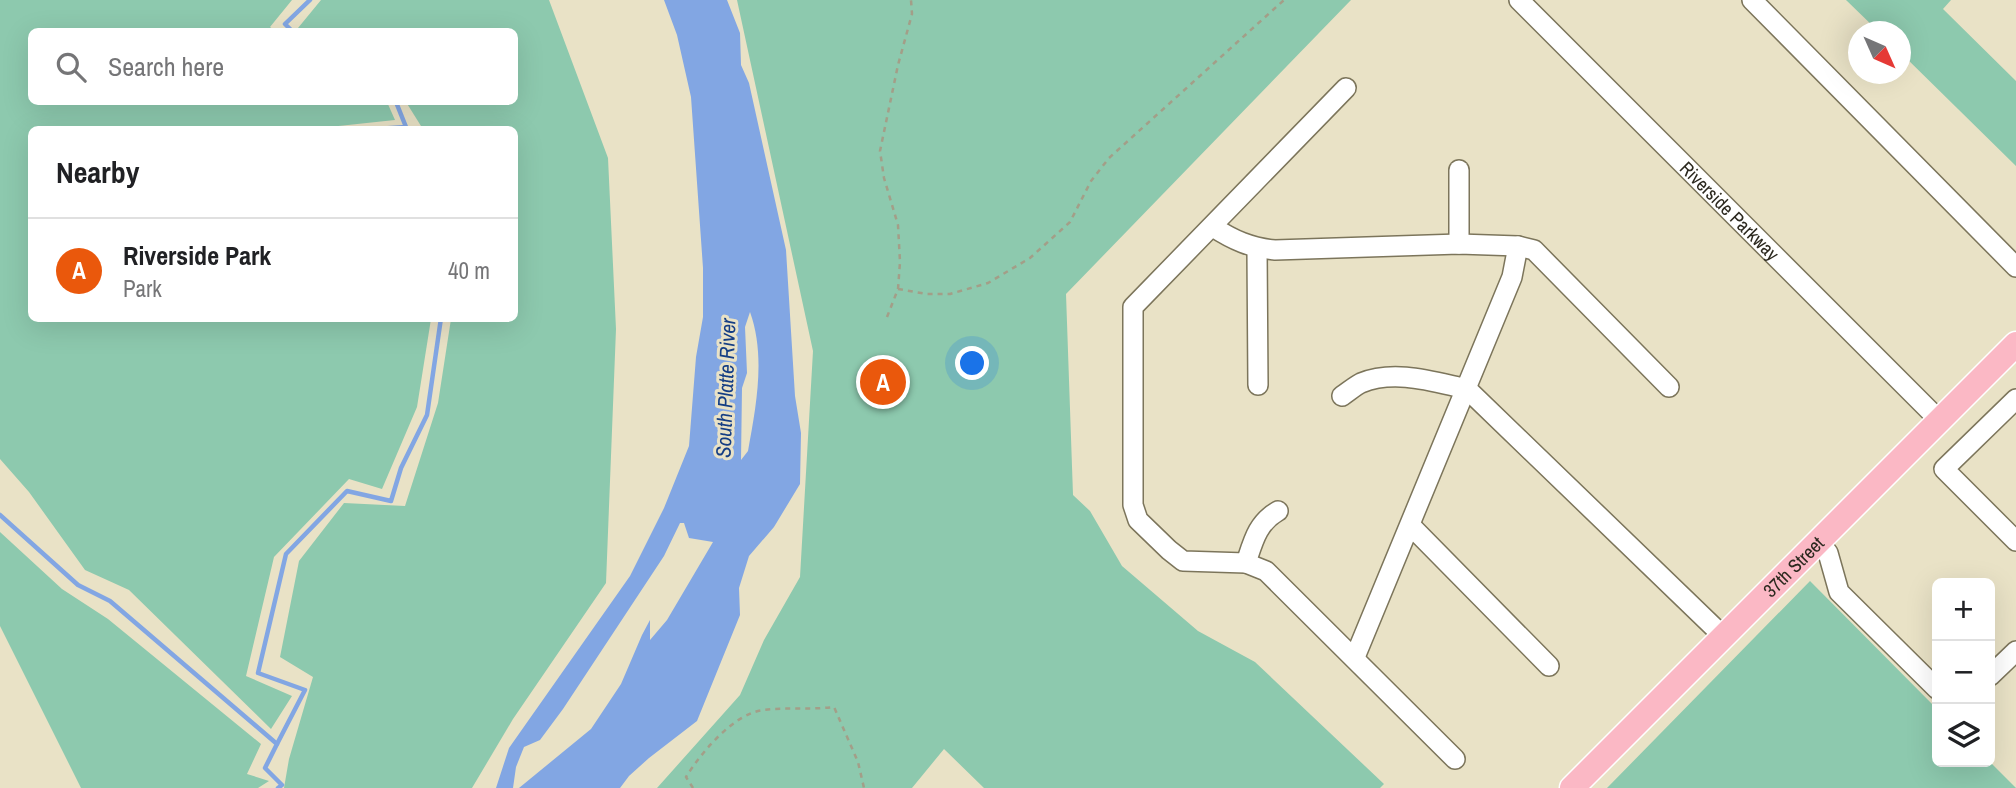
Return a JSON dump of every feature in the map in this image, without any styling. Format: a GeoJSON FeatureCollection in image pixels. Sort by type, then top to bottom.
{"type":"FeatureCollection","features":[{"type":"Feature","properties":{"kind":"main road","name":"37th Street"},"geometry":{"type":"LineString","coordinates":[[1572,788],[2016,344]]}},
{"type":"Feature","properties":{"kind":"street","name":"Riverside Parkway"},"geometry":{"type":"LineString","coordinates":[[1519,0],[1939,420]]}},
{"type":"Feature","properties":{"kind":"street"},"geometry":{"type":"LineString","coordinates":[[1752,0],[2016,267]]}},
{"type":"Feature","properties":{"kind":"street"},"geometry":{"type":"LineString","coordinates":[[1346,88],[1133,307],[1133,505],[1139,520],[1183,561],[1246,564],[1266,571],[1455,759]]}},
{"type":"Feature","properties":{"kind":"street"},"geometry":{"type":"LineString","coordinates":[[1458,244],[1459,170]]}},
{"type":"Feature","properties":{"kind":"street"},"geometry":{"type":"LineString","coordinates":[[1213,227],[1231,239],[1257,249],[1458,244],[1518,246],[1534,250],[1669,387]]}},
{"type":"Feature","properties":{"kind":"street"},"geometry":{"type":"LineString","coordinates":[[1355,657],[1512,277],[1518,246]]}},
{"type":"Feature","properties":{"kind":"street"},"geometry":{"type":"LineString","coordinates":[[1257,249],[1258,385]]}},
{"type":"Feature","properties":{"kind":"street"},"geometry":{"type":"LineString","coordinates":[[1342,396],[1361,383],[1412,377],[1467,389],[1724,637]]}},
{"type":"Feature","properties":{"kind":"street"},"geometry":{"type":"LineString","coordinates":[[2016,399],[1944,469],[2016,541]]}},
{"type":"Feature","properties":{"kind":"street"},"geometry":{"type":"LineString","coordinates":[[1246,564],[1256,532],[1265,519],[1278,511]]}},
{"type":"Feature","properties":{"kind":"street"},"geometry":{"type":"LineString","coordinates":[[1411,526],[1549,666]]}},
{"type":"Feature","properties":{"kind":"street"},"geometry":{"type":"LineString","coordinates":[[1819,541],[1828,553],[1839,592],[1932,684]]}},
{"type":"Feature","properties":{"kind":"street"},"geometry":{"type":"LineString","coordinates":[[1995,671],[2016,651]]}},
{"type":"Feature","properties":{"kind":"path"},"geometry":{"type":"LineString","coordinates":[[887,317],[898,289],[900,262],[898,225],[884,178],[880,151],[912,14],[911,0]]}},
{"type":"Feature","properties":{"kind":"path"},"geometry":{"type":"LineString","coordinates":[[898,289],[950,293],[988,283],[1030,258],[1070,222],[1091,181],[1109,158],[1284,0]]}},
{"type":"Feature","properties":{"kind":"path"},"geometry":{"type":"LineString","coordinates":[[694,788],[686,777],[700,754],[733,724],[760,710],[813,710],[834,707],[858,762],[864,788]]}},
{"type":"Feature","properties":{"kind":"green space"},"geometry":{"type":"Polygon","coordinates":[[[0,0],[292,0],[271,28],[28,28],[28,105],[388,105],[395,120],[338,126],[28,126],[28,322],[431,322],[417,407],[382,489],[349,479],[274,557],[246,676],[292,696],[271,729],[129,590],[85,570],[29,492],[0,459],[0,0]]]}},
{"type":"Feature","properties":{"kind":"green space"},"geometry":{"type":"Polygon","coordinates":[[[321,0],[549,0],[608,158],[616,329],[606,583],[513,719],[472,788],[284,788],[289,759],[313,677],[280,657],[299,561],[344,503],[405,506],[438,403],[451,322],[518,322],[518,126],[421,126],[408,105],[518,105],[518,28],[298,28],[321,0]]]}},
{"type":"Feature","properties":{"kind":"green space"},"geometry":{"type":"Polygon","coordinates":[[[737,0],[1351,0],[1066,294],[1073,495],[1090,511],[1122,566],[1198,631],[1255,662],[1384,784],[1380,788],[984,788],[944,749],[912,788],[657,788],[740,695],[764,640],[800,577],[813,351],[737,0]]]}},
{"type":"Feature","properties":{"kind":"green space"},"geometry":{"type":"Polygon","coordinates":[[[1846,0],[1951,0],[1943,9],[2016,81],[2016,166],[1911,63],[1911,21],[1868,21],[1846,0]]]}},
{"type":"Feature","properties":{"kind":"green space"},"geometry":{"type":"Polygon","coordinates":[[[0,532],[62,589],[108,619],[261,744],[247,774],[269,781],[258,788],[81,788],[0,626],[0,532]]]}},
{"type":"Feature","properties":{"kind":"green space"},"geometry":{"type":"Polygon","coordinates":[[[1810,581],[1932,704],[1932,767],[1995,767],[2016,788],[1607,788],[1810,581]]]}},
{"type":"Feature","properties":{"kind":"water","name":"South Platte River"},"geometry":{"type":"Polygon","coordinates":[[[664,0],[727,0],[740,33],[741,65],[749,83],[786,250],[795,396],[801,433],[800,484],[774,527],[749,556],[739,588],[740,615],[697,721],[649,758],[620,788],[519,788],[591,729],[621,684],[650,620],[650,640],[667,620],[713,542],[689,538],[684,523],[680,523],[664,556],[563,709],[540,740],[524,747],[516,767],[513,788],[496,788],[509,748],[630,576],[664,508],[689,446],[696,357],[703,317],[703,268],[691,97],[677,35],[664,0]],[[750,312],[745,327],[747,373],[742,388],[741,460],[748,451],[758,382],[755,329],[750,312]]]}},
{"type":"Feature","properties":{"kind":"waterway"},"geometry":{"type":"LineString","coordinates":[[289,28],[285,24],[310,0]]}},
{"type":"Feature","properties":{"kind":"waterway"},"geometry":{"type":"LineString","coordinates":[[397,105],[406,126]]}},
{"type":"Feature","properties":{"kind":"waterway"},"geometry":{"type":"LineString","coordinates":[[277,744],[305,690],[258,673],[286,554],[347,491],[391,501],[401,468],[427,415],[440,322]]}},
{"type":"Feature","properties":{"kind":"waterway"},"geometry":{"type":"LineString","coordinates":[[0,515],[78,585],[110,601],[277,744],[265,768],[282,785],[278,788]]}},
{"type":"Feature","properties":{"kind":"place","name":"Riverside Park"},"geometry":{"type":"Point","coordinates":[883,382]}}]}
